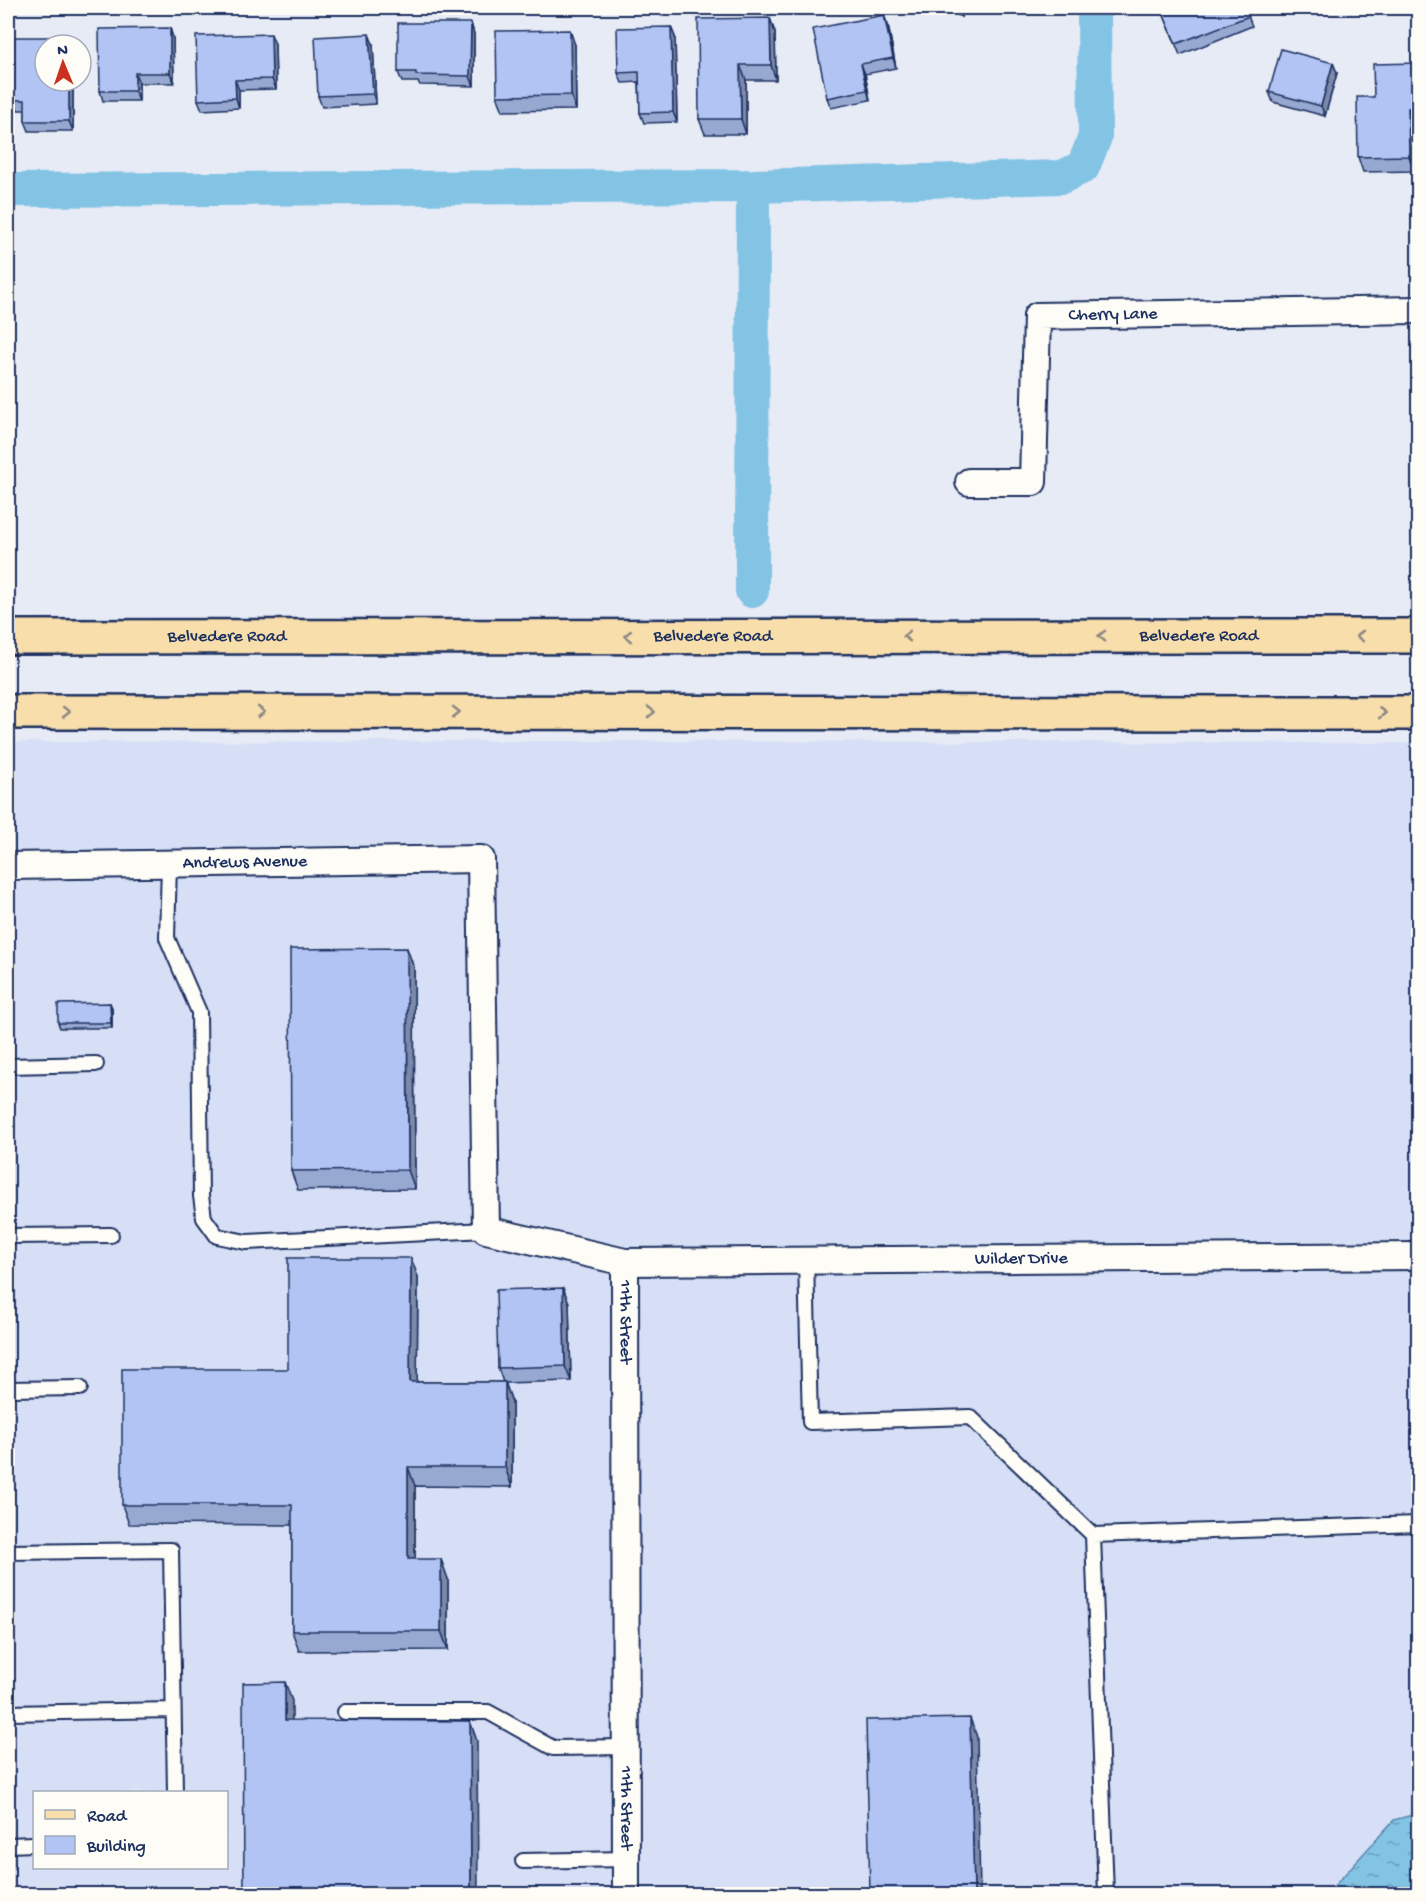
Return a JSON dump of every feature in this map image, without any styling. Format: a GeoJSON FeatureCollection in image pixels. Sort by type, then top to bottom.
{"type":"FeatureCollection","features":[{"type":"Feature","properties":{"kind":"main road","name":"Belvedere Road"},"geometry":{"type":"LineString","coordinates":[[8,637],[1419,636]]}},
{"type":"Feature","properties":{"kind":"main road"},"geometry":{"type":"LineString","coordinates":[[8,712],[1419,712]]}},
{"type":"Feature","properties":{"kind":"street","name":"Cherry Lane"},"geometry":{"type":"LineString","coordinates":[[969,482],[1033,482],[1037,316],[1419,310]]}},
{"type":"Feature","properties":{"kind":"street","name":"Andrews Avenue"},"geometry":{"type":"LineString","coordinates":[[8,866],[481,860],[486,1230]]}},
{"type":"Feature","properties":{"kind":"street","name":"11th Street"},"geometry":{"type":"LineString","coordinates":[[486,1230],[626,1262],[626,1894]]}},
{"type":"Feature","properties":{"kind":"street","name":"Wilder Drive"},"geometry":{"type":"LineString","coordinates":[[626,1262],[1419,1256]]}},
{"type":"Feature","properties":{"kind":"lane"},"geometry":{"type":"LineString","coordinates":[[170,864],[167,938],[199,1012],[201,1196],[204,1218],[217,1236],[246,1242],[486,1230]]}},
{"type":"Feature","properties":{"kind":"lane"},"geometry":{"type":"LineString","coordinates":[[8,1066],[96,1064]]}},
{"type":"Feature","properties":{"kind":"lane"},"geometry":{"type":"LineString","coordinates":[[8,1236],[111,1235]]}},
{"type":"Feature","properties":{"kind":"lane"},"geometry":{"type":"LineString","coordinates":[[806,1260],[810,1422],[970,1417],[1093,1535],[1106,1894]]}},
{"type":"Feature","properties":{"kind":"lane"},"geometry":{"type":"LineString","coordinates":[[8,1389],[81,1388]]}},
{"type":"Feature","properties":{"kind":"lane"},"geometry":{"type":"LineString","coordinates":[[1093,1535],[1419,1524]]}},
{"type":"Feature","properties":{"kind":"lane"},"geometry":{"type":"LineString","coordinates":[[8,1552],[171,1550],[175,1791]]}},
{"type":"Feature","properties":{"kind":"lane"},"geometry":{"type":"LineString","coordinates":[[8,1713],[173,1710]]}},
{"type":"Feature","properties":{"kind":"lane"},"geometry":{"type":"LineString","coordinates":[[345,1712],[488,1712],[553,1748],[626,1747]]}},
{"type":"Feature","properties":{"kind":"lane"},"geometry":{"type":"LineString","coordinates":[[8,1845],[33,1844]]}},
{"type":"Feature","properties":{"kind":"lane"},"geometry":{"type":"LineString","coordinates":[[523,1861],[626,1859]]}},
{"type":"Feature","properties":{"kind":"shaded area"},"geometry":{"type":"Polygon","coordinates":[[[8,742],[1418,743],[1418,1894],[8,1894],[8,742]]]}},
{"type":"Feature","properties":{"kind":"water"},"geometry":{"type":"Polygon","coordinates":[[[1412,1815],[1418,1816],[1418,1894],[1327,1894],[1394,1820],[1412,1815]]]}},
{"type":"Feature","properties":{"kind":"building"},"geometry":{"type":"Polygon","coordinates":[[[1161,8],[1245,8],[1249,16],[1176,44],[1161,8]]]}},
{"type":"Feature","properties":{"kind":"building"},"geometry":{"type":"Polygon","coordinates":[[[884,15],[893,58],[861,64],[867,90],[827,98],[813,29],[884,15]]]}},
{"type":"Feature","properties":{"kind":"building"},"geometry":{"type":"Polygon","coordinates":[[[770,18],[771,65],[740,65],[741,119],[699,119],[698,19],[770,18]]]}},
{"type":"Feature","properties":{"kind":"building"},"geometry":{"type":"Polygon","coordinates":[[[398,23],[471,23],[470,76],[416,75],[416,72],[398,72],[398,23]]]}},
{"type":"Feature","properties":{"kind":"building"},"geometry":{"type":"Polygon","coordinates":[[[671,27],[673,112],[640,113],[639,72],[618,73],[617,28],[671,27]]]}},
{"type":"Feature","properties":{"kind":"building"},"geometry":{"type":"Polygon","coordinates":[[[170,28],[170,73],[135,73],[135,91],[100,91],[99,29],[170,28]]]}},
{"type":"Feature","properties":{"kind":"building"},"geometry":{"type":"Polygon","coordinates":[[[570,30],[571,95],[497,96],[496,31],[570,30]]]}},
{"type":"Feature","properties":{"kind":"building"},"geometry":{"type":"Polygon","coordinates":[[[271,34],[272,79],[235,80],[236,98],[198,100],[196,36],[271,34]]]}},
{"type":"Feature","properties":{"kind":"building"},"geometry":{"type":"Polygon","coordinates":[[[369,34],[373,94],[318,96],[315,37],[369,34]]]}},
{"type":"Feature","properties":{"kind":"building"},"geometry":{"type":"Polygon","coordinates":[[[14,37],[33,37],[33,93],[69,93],[69,121],[25,121],[25,100],[14,100],[14,37]]]}},
{"type":"Feature","properties":{"kind":"building"},"geometry":{"type":"Polygon","coordinates":[[[1281,49],[1333,63],[1321,106],[1269,92],[1281,49]]]}},
{"type":"Feature","properties":{"kind":"building"},"geometry":{"type":"Polygon","coordinates":[[[1419,63],[1419,108],[1408,108],[1409,156],[1358,157],[1357,97],[1374,97],[1373,64],[1419,63]]]}},
{"type":"Feature","properties":{"kind":"building"},"geometry":{"type":"Polygon","coordinates":[[[407,948],[408,1170],[291,1171],[290,949],[407,948]]]}},
{"type":"Feature","properties":{"kind":"building"},"geometry":{"type":"Polygon","coordinates":[[[110,1003],[111,1023],[58,1023],[58,1004],[110,1003]]]}},
{"type":"Feature","properties":{"kind":"building"},"geometry":{"type":"Polygon","coordinates":[[[288,1258],[411,1258],[410,1382],[505,1382],[505,1467],[408,1467],[408,1559],[441,1559],[441,1631],[292,1631],[292,1505],[122,1505],[122,1369],[288,1369],[288,1258]]]}},
{"type":"Feature","properties":{"kind":"building"},"geometry":{"type":"Polygon","coordinates":[[[563,1288],[565,1366],[498,1368],[496,1290],[563,1288]]]}},
{"type":"Feature","properties":{"kind":"building"},"geometry":{"type":"Polygon","coordinates":[[[285,1682],[285,1720],[470,1721],[471,1894],[244,1894],[243,1683],[285,1682]]]}},
{"type":"Feature","properties":{"kind":"building"},"geometry":{"type":"Polygon","coordinates":[[[970,1718],[974,1894],[870,1894],[866,1720],[970,1718]]]}},
{"type":"Feature","properties":{"kind":"waterway"},"geometry":{"type":"LineString","coordinates":[[8,190],[753,186],[1062,177],[1083,167],[1095,137],[1094,8]]}},
{"type":"Feature","properties":{"kind":"waterway"},"geometry":{"type":"LineString","coordinates":[[752,591],[753,186]]}}]}
